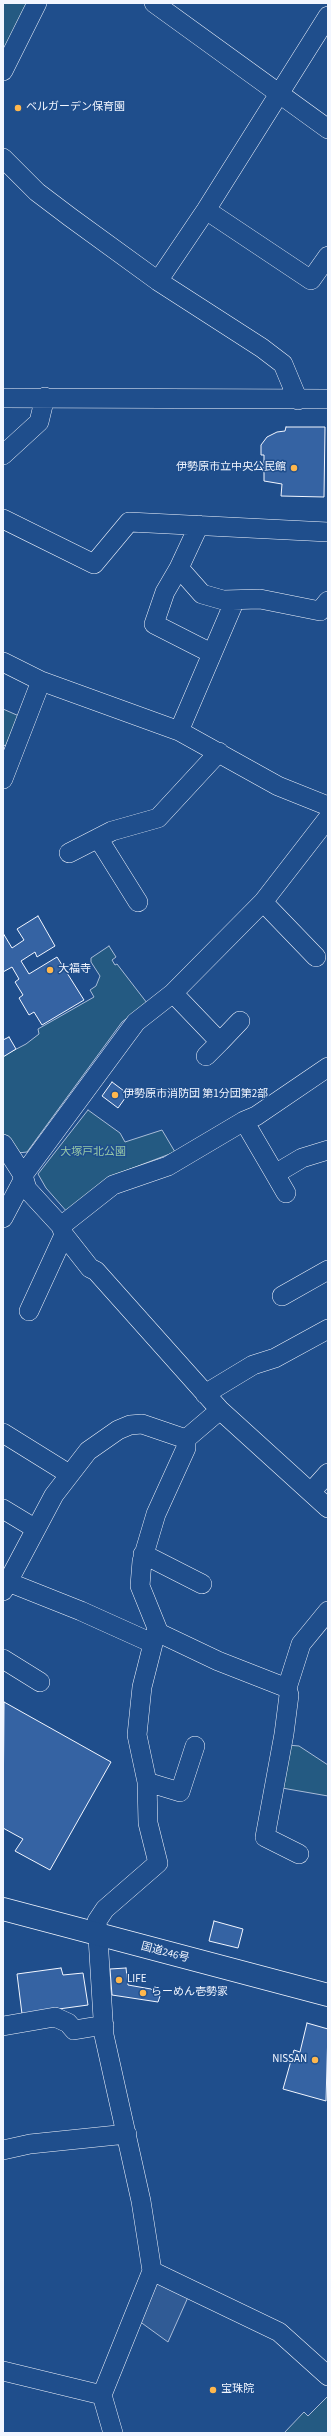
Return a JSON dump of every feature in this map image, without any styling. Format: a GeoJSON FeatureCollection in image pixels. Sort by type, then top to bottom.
{"type":"FeatureCollection","features":[{"type":"Feature","properties":{"kind":"highway","name":"国道246号"},"geometry":{"type":"LineString","coordinates":[[3,1909],[96,1935],[328,1995]]}},
{"type":"Feature","properties":{"kind":"street"},"geometry":{"type":"LineString","coordinates":[[3,71],[37,3]]}},
{"type":"Feature","properties":{"kind":"street"},"geometry":{"type":"LineString","coordinates":[[154,3],[328,129]]}},
{"type":"Feature","properties":{"kind":"street"},"geometry":{"type":"LineString","coordinates":[[158,281],[206,210],[328,16]]}},
{"type":"Feature","properties":{"kind":"street"},"geometry":{"type":"LineString","coordinates":[[3,158],[37,192],[158,281],[262,348],[283,364],[298,400]]}},
{"type":"Feature","properties":{"kind":"street"},"geometry":{"type":"LineString","coordinates":[[206,210],[311,280],[328,256]]}},
{"type":"Feature","properties":{"kind":"street"},"geometry":{"type":"LineString","coordinates":[[3,455],[39,422],[45,397]]}},
{"type":"Feature","properties":{"kind":"street"},"geometry":{"type":"LineString","coordinates":[[3,398],[214,397],[298,400],[328,399]]}},
{"type":"Feature","properties":{"kind":"street"},"geometry":{"type":"LineString","coordinates":[[3,519],[94,564],[129,522],[328,532]]}},
{"type":"Feature","properties":{"kind":"street"},"geometry":{"type":"LineString","coordinates":[[199,525],[179,568],[165,592],[154,624],[211,653]]}},
{"type":"Feature","properties":{"kind":"street"},"geometry":{"type":"LineString","coordinates":[[179,568],[202,594],[223,600],[260,599],[320,611],[328,601]]}},
{"type":"Feature","properties":{"kind":"street"},"geometry":{"type":"LineString","coordinates":[[179,731],[211,653],[235,600]]}},
{"type":"Feature","properties":{"kind":"street"},"geometry":{"type":"LineString","coordinates":[[3,662],[41,681],[179,731],[278,786],[328,806]]}},
{"type":"Feature","properties":{"kind":"street"},"geometry":{"type":"LineString","coordinates":[[3,779],[41,681]]}},
{"type":"Feature","properties":{"kind":"street"},"geometry":{"type":"LineString","coordinates":[[69,853],[112,831],[158,818],[219,752]]}},
{"type":"Feature","properties":{"kind":"street"},"geometry":{"type":"LineString","coordinates":[[3,1218],[22,1182],[23,1175],[136,1022],[173,993],[264,902],[328,818]]}},
{"type":"Feature","properties":{"kind":"street"},"geometry":{"type":"LineString","coordinates":[[98,838],[138,902]]}},
{"type":"Feature","properties":{"kind":"street"},"geometry":{"type":"LineString","coordinates":[[264,902],[316,957]]}},
{"type":"Feature","properties":{"kind":"street"},"geometry":{"type":"LineString","coordinates":[[173,993],[220,1042]]}},
{"type":"Feature","properties":{"kind":"street"},"geometry":{"type":"LineString","coordinates":[[206,1056],[240,1021]]}},
{"type":"Feature","properties":{"kind":"street"},"geometry":{"type":"LineString","coordinates":[[29,1311],[62,1230],[114,1185],[168,1166],[244,1121],[256,1116],[328,1067]]}},
{"type":"Feature","properties":{"kind":"street"},"geometry":{"type":"LineString","coordinates":[[244,1121],[286,1193]]}},
{"type":"Feature","properties":{"kind":"street"},"geometry":{"type":"LineString","coordinates":[[3,1144],[23,1175],[27,1189],[62,1230],[90,1268],[96,1271],[220,1410],[328,1508]]}},
{"type":"Feature","properties":{"kind":"street"},"geometry":{"type":"LineString","coordinates":[[274,1174],[302,1158],[328,1150]]}},
{"type":"Feature","properties":{"kind":"street"},"geometry":{"type":"LineString","coordinates":[[282,1296],[328,1270]]}},
{"type":"Feature","properties":{"kind":"street"},"geometry":{"type":"LineString","coordinates":[[206,1394],[253,1365],[275,1358],[328,1329]]}},
{"type":"Feature","properties":{"kind":"street"},"geometry":{"type":"LineString","coordinates":[[112,2433],[102,2395],[152,2271],[127,2134],[104,2036],[96,1935],[97,1921],[105,1908],[158,1863],[148,1823],[147,1782],[137,1735],[142,1687],[154,1638],[154,1618],[140,1586],[143,1554],[156,1514],[186,1448],[186,1439],[220,1410]]}},
{"type":"Feature","properties":{"kind":"street"},"geometry":{"type":"LineString","coordinates":[[186,1439],[142,1424],[130,1425],[118,1430],[88,1451],[54,1495],[5,1585],[218,1661],[287,1688]]}},
{"type":"Feature","properties":{"kind":"street"},"geometry":{"type":"LineString","coordinates":[[3,1433],[69,1474]]}},
{"type":"Feature","properties":{"kind":"street"},"geometry":{"type":"LineString","coordinates":[[310,1492],[328,1473]]}},
{"type":"Feature","properties":{"kind":"street"},"geometry":{"type":"LineString","coordinates":[[3,1509],[36,1529]]}},
{"type":"Feature","properties":{"kind":"street"},"geometry":{"type":"LineString","coordinates":[[143,1554],[202,1584]]}},
{"type":"Feature","properties":{"kind":"street"},"geometry":{"type":"LineString","coordinates":[[298,1854],[265,1837],[284,1734],[289,1695],[287,1688],[301,1644],[328,1611]]}},
{"type":"Feature","properties":{"kind":"street"},"geometry":{"type":"LineString","coordinates":[[3,1659],[40,1682]]}},
{"type":"Feature","properties":{"kind":"street"},"geometry":{"type":"LineString","coordinates":[[147,1782],[180,1792],[195,1746]]}},
{"type":"Feature","properties":{"kind":"street"},"geometry":{"type":"LineString","coordinates":[[3,2026],[54,2017],[68,2023],[74,2030],[104,2025]]}},
{"type":"Feature","properties":{"kind":"street"},"geometry":{"type":"LineString","coordinates":[[3,2150],[30,2144],[127,2134]]}},
{"type":"Feature","properties":{"kind":"street"},"geometry":{"type":"LineString","coordinates":[[152,2271],[279,2332],[304,2352],[328,2376]]}},
{"type":"Feature","properties":{"kind":"street"},"geometry":{"type":"LineString","coordinates":[[3,2371],[102,2395]]}},
{"type":"Feature","properties":{"kind":"green space"},"geometry":{"type":"Polygon","coordinates":[[[3,3],[27,3],[3,54],[3,3]]]}},
{"type":"Feature","properties":{"kind":"green space"},"geometry":{"type":"Polygon","coordinates":[[[3,709],[19,716],[7,746],[3,745],[3,709]]]}},
{"type":"Feature","properties":{"kind":"green space"},"geometry":{"type":"Polygon","coordinates":[[[109,946],[116,957],[112,960],[115,965],[117,964],[147,1003],[122,1022],[27,1152],[18,1153],[3,1134],[3,1056],[26,1044],[39,1034],[38,1029],[94,997],[90,990],[96,986],[100,976],[91,962],[91,958],[109,946]]]}},
{"type":"Feature","properties":{"kind":"green space","name":"大塚戸北公園"},"geometry":{"type":"Polygon","coordinates":[[[88,1110],[120,1133],[125,1142],[162,1130],[175,1152],[117,1174],[68,1213],[46,1188],[38,1174],[88,1110]]]}},
{"type":"Feature","properties":{"kind":"green space"},"geometry":{"type":"Polygon","coordinates":[[[287,1745],[299,1746],[328,1765],[328,1796],[282,1788],[287,1745]]]}},
{"type":"Feature","properties":{"kind":"green space"},"geometry":{"type":"Polygon","coordinates":[[[328,2396],[328,2433],[284,2433],[304,2412],[308,2416],[328,2396]]]}},
{"type":"Feature","properties":{"kind":"shaded area"},"geometry":{"type":"Polygon","coordinates":[[[157,2279],[189,2295],[168,2342],[139,2321],[157,2279]]]}},
{"type":"Feature","properties":{"kind":"building","name":"伊勢原市立中央公民館"},"geometry":{"type":"Polygon","coordinates":[[[286,427],[325,427],[324,497],[281,496],[282,484],[264,481],[264,455],[261,455],[261,445],[267,437],[277,432],[285,431],[286,427]]]}},
{"type":"Feature","properties":{"kind":"building","name":"大福寺"},"geometry":{"type":"Polygon","coordinates":[[[38,916],[55,946],[37,957],[35,952],[21,961],[29,974],[57,957],[84,1000],[42,1025],[34,1012],[29,1015],[19,998],[23,995],[15,982],[19,979],[12,967],[3,972],[3,933],[12,948],[24,940],[17,929],[38,916]]]}},
{"type":"Feature","properties":{"kind":"building"},"geometry":{"type":"Polygon","coordinates":[[[9,1037],[16,1049],[3,1057],[3,1040],[9,1037]]]}},
{"type":"Feature","properties":{"kind":"building","name":"伊勢原市消防団 第1分団第2部"},"geometry":{"type":"Polygon","coordinates":[[[112,1082],[128,1094],[118,1108],[102,1096],[112,1082]]]}},
{"type":"Feature","properties":{"kind":"building"},"geometry":{"type":"Polygon","coordinates":[[[4,1702],[111,1762],[50,1870],[15,1851],[23,1839],[3,1828],[4,1702]]]}},
{"type":"Feature","properties":{"kind":"building"},"geometry":{"type":"Polygon","coordinates":[[[214,1921],[243,1929],[238,1948],[209,1941],[214,1921]]]}},
{"type":"Feature","properties":{"kind":"building"},"geometry":{"type":"Polygon","coordinates":[[[61,1968],[63,1975],[83,1973],[88,2005],[22,2014],[17,1974],[61,1968]]]}},
{"type":"Feature","properties":{"kind":"building"},"geometry":{"type":"Polygon","coordinates":[[[126,1968],[128,1985],[151,1989],[160,1996],[158,2002],[112,1995],[110,1969],[126,1968]]]}},
{"type":"Feature","properties":{"kind":"building"},"geometry":{"type":"Polygon","coordinates":[[[307,2023],[328,2029],[326,2101],[283,2089],[294,2050],[300,2052],[307,2023]]]}},
{"type":"Feature","properties":{"kind":"place","name":"ベルガーデン保育園"},"geometry":{"type":"Point","coordinates":[18,108]}},
{"type":"Feature","properties":{"kind":"place","name":"伊勢原市立中央公民館"},"geometry":{"type":"Point","coordinates":[294,468]}},
{"type":"Feature","properties":{"kind":"place","name":"大福寺"},"geometry":{"type":"Point","coordinates":[50,970]}},
{"type":"Feature","properties":{"kind":"place","name":"伊勢原市消防団 第1分団第2部"},"geometry":{"type":"Point","coordinates":[115,1095]}},
{"type":"Feature","properties":{"kind":"place","name":"LIFE"},"geometry":{"type":"Point","coordinates":[119,1980]}},
{"type":"Feature","properties":{"kind":"place","name":"らーめん壱勢家"},"geometry":{"type":"Point","coordinates":[143,1993]}},
{"type":"Feature","properties":{"kind":"place","name":"NISSAN"},"geometry":{"type":"Point","coordinates":[315,2060]}},
{"type":"Feature","properties":{"kind":"place","name":"宝珠院"},"geometry":{"type":"Point","coordinates":[213,2390]}}]}
